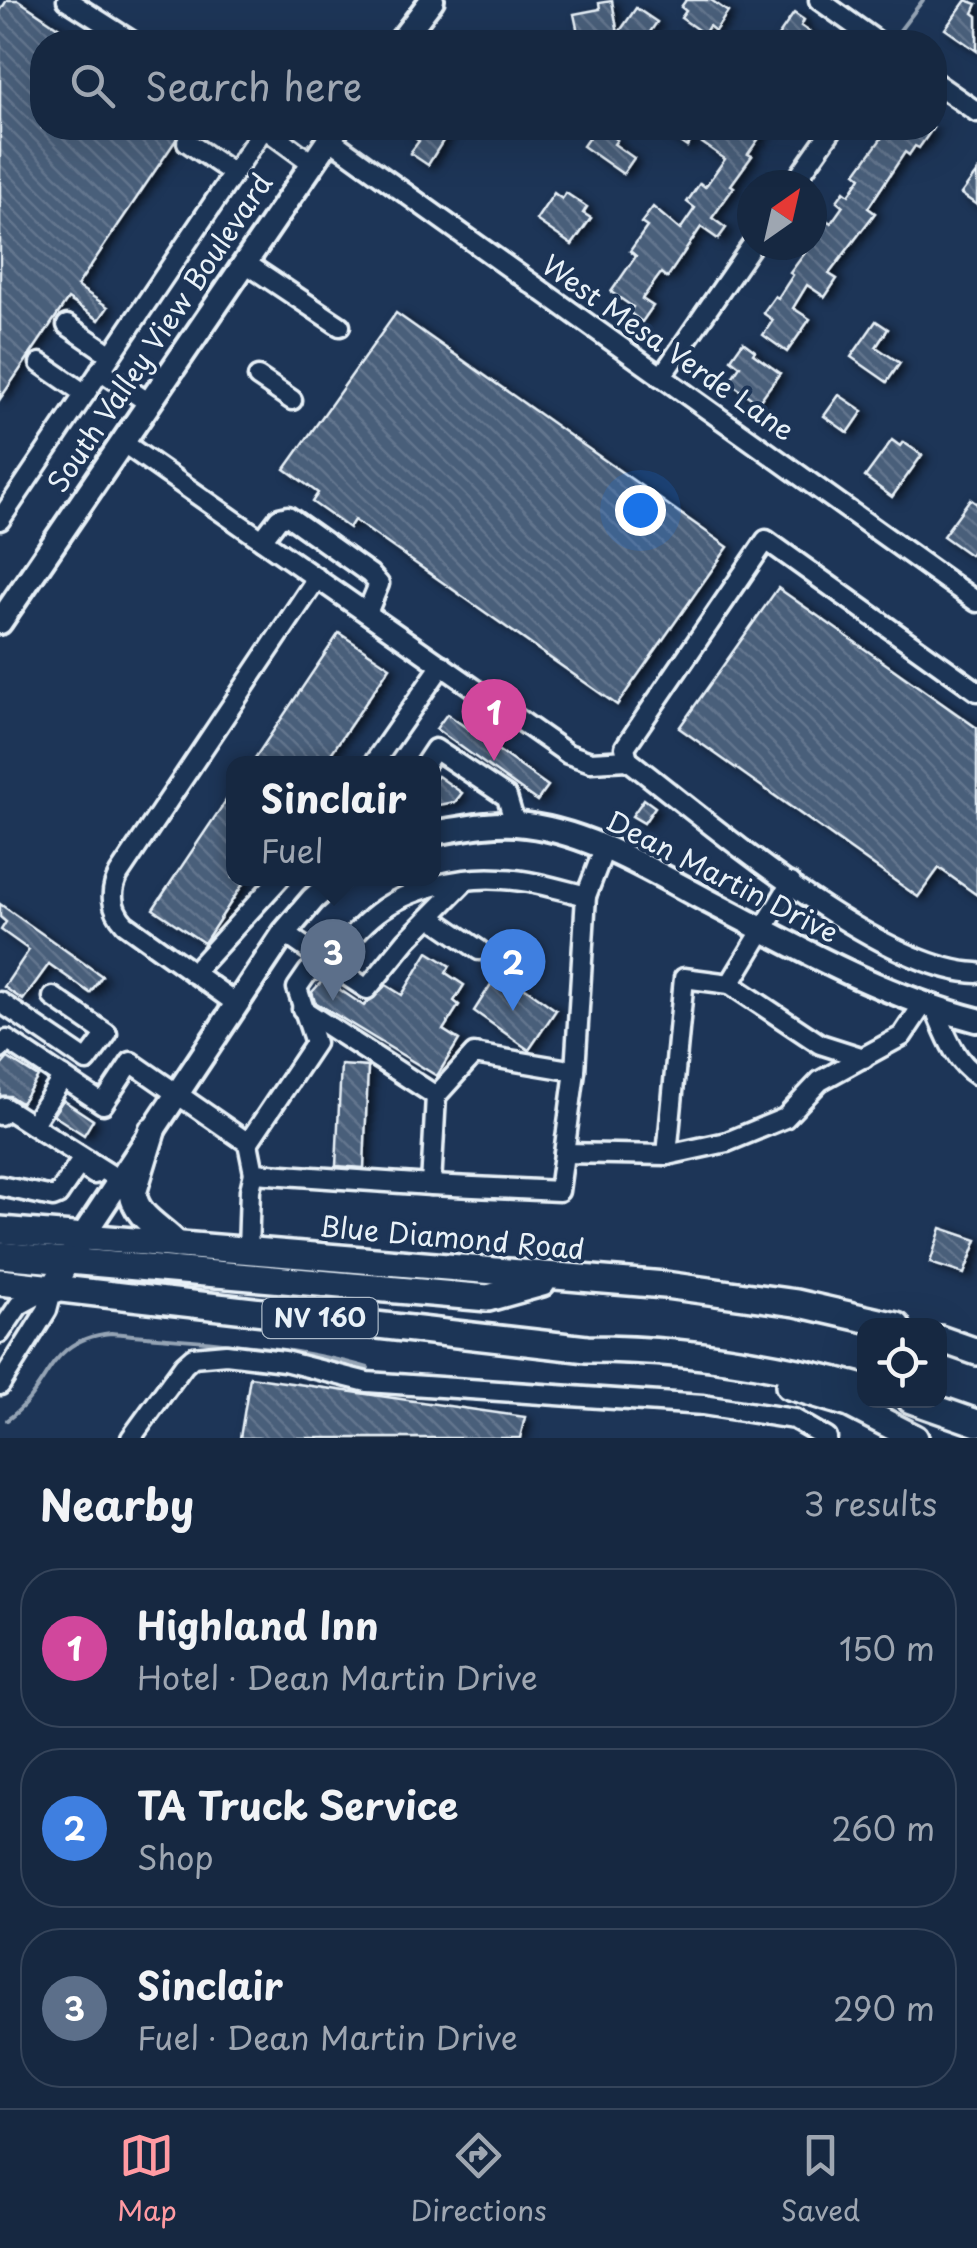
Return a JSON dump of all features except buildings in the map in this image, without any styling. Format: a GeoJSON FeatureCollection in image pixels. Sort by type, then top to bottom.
{"type":"FeatureCollection","features":[{"type":"Feature","properties":{"kind":"highway"},"geometry":{"type":"LineString","coordinates":[[152,1130],[134,1203],[142,1216],[177,1244]]}},
{"type":"Feature","properties":{"kind":"highway","name":"Blue Diamond Road"},"geometry":{"type":"LineString","coordinates":[[0,1230],[665,1285],[796,1303],[861,1318]]}},
{"type":"Feature","properties":{"kind":"highway"},"geometry":{"type":"LineString","coordinates":[[0,1255],[488,1298],[561,1278]]}},
{"type":"Feature","properties":{"kind":"highway","name":"NV 160"},"geometry":{"type":"LineString","coordinates":[[0,1282],[587,1349],[653,1349],[733,1358],[857,1386]]}},
{"type":"Feature","properties":{"kind":"highway"},"geometry":{"type":"LineString","coordinates":[[587,1349],[808,1390],[849,1404],[915,1438]]}},
{"type":"Feature","properties":{"kind":"highway"},"geometry":{"type":"LineString","coordinates":[[934,1408],[977,1423]]}},
{"type":"Feature","properties":{"kind":"main road"},"geometry":{"type":"LineString","coordinates":[[409,30],[432,0]]}},
{"type":"Feature","properties":{"kind":"main road","name":"South Valley View Boulevard"},"geometry":{"type":"LineString","coordinates":[[0,622],[327,140]]}},
{"type":"Feature","properties":{"kind":"main road","name":"Dean Martin Drive"},"geometry":{"type":"LineString","coordinates":[[441,832],[515,824],[572,836],[840,970],[928,1007],[977,1020]]}},
{"type":"Feature","properties":{"kind":"main road"},"geometry":{"type":"LineString","coordinates":[[53,1287],[82,1237],[284,933],[327,886]]}},
{"type":"Feature","properties":{"kind":"street"},"geometry":{"type":"LineString","coordinates":[[67,0],[114,30]]}},
{"type":"Feature","properties":{"kind":"street"},"geometry":{"type":"LineString","coordinates":[[818,0],[861,30]]}},
{"type":"Feature","properties":{"kind":"street"},"geometry":{"type":"LineString","coordinates":[[947,91],[977,112]]}},
{"type":"Feature","properties":{"kind":"street"},"geometry":{"type":"LineString","coordinates":[[0,520],[256,140]]}},
{"type":"Feature","properties":{"kind":"street"},"geometry":{"type":"LineString","coordinates":[[280,140],[312,163]]}},
{"type":"Feature","properties":{"kind":"street","name":"West Mesa Verde Lane"},"geometry":{"type":"LineString","coordinates":[[341,140],[661,377],[977,602]]}},
{"type":"Feature","properties":{"kind":"street"},"geometry":{"type":"LineString","coordinates":[[804,170],[825,140]]}},
{"type":"Feature","properties":{"kind":"street"},"geometry":{"type":"LineString","coordinates":[[187,142],[234,173]]}},
{"type":"Feature","properties":{"kind":"street"},"geometry":{"type":"LineString","coordinates":[[661,377],[742,260]]}},
{"type":"Feature","properties":{"kind":"street"},"geometry":{"type":"LineString","coordinates":[[244,262],[340,326]]}},
{"type":"Feature","properties":{"kind":"street"},"geometry":{"type":"LineString","coordinates":[[67,324],[149,403]]}},
{"type":"Feature","properties":{"kind":"street"},"geometry":{"type":"LineString","coordinates":[[40,363],[85,394]]}},
{"type":"Feature","properties":{"kind":"street"},"geometry":{"type":"LineString","coordinates":[[258,377],[292,400]]}},
{"type":"Feature","properties":{"kind":"street"},"geometry":{"type":"LineString","coordinates":[[122,442],[568,754],[591,762],[628,760]]}},
{"type":"Feature","properties":{"kind":"street"},"geometry":{"type":"LineString","coordinates":[[262,540],[278,518],[288,516],[379,584],[367,613]]}},
{"type":"Feature","properties":{"kind":"street"},"geometry":{"type":"LineString","coordinates":[[977,690],[766,540],[625,747],[628,760],[790,883],[888,947],[962,972],[977,973]]}},
{"type":"Feature","properties":{"kind":"street"},"geometry":{"type":"LineString","coordinates":[[237,1004],[125,924],[115,909],[112,890],[317,578]]}},
{"type":"Feature","properties":{"kind":"street"},"geometry":{"type":"LineString","coordinates":[[379,756],[442,666]]}},
{"type":"Feature","properties":{"kind":"street"},"geometry":{"type":"LineString","coordinates":[[431,756],[435,750],[507,798],[515,824]]}},
{"type":"Feature","properties":{"kind":"street"},"geometry":{"type":"LineString","coordinates":[[254,1173],[559,1192],[574,1072],[586,896],[604,850]]}},
{"type":"Feature","properties":{"kind":"street"},"geometry":{"type":"LineString","coordinates":[[248,1143],[315,1043],[297,988],[308,972],[329,964],[380,910],[417,891],[501,878],[586,896]]}},
{"type":"Feature","properties":{"kind":"street"},"geometry":{"type":"LineString","coordinates":[[284,933],[367,989],[407,940],[465,881]]}},
{"type":"Feature","properties":{"kind":"street"},"geometry":{"type":"LineString","coordinates":[[730,984],[790,883]]}},
{"type":"Feature","properties":{"kind":"street"},"geometry":{"type":"LineString","coordinates":[[193,973],[273,886]]}},
{"type":"Feature","properties":{"kind":"street"},"geometry":{"type":"LineString","coordinates":[[432,918],[479,950]]}},
{"type":"Feature","properties":{"kind":"street"},"geometry":{"type":"LineString","coordinates":[[667,1155],[684,978],[730,984],[820,1044],[864,1058]]}},
{"type":"Feature","properties":{"kind":"street"},"geometry":{"type":"LineString","coordinates":[[0,1002],[87,1062],[106,1034],[53,997]]}},
{"type":"Feature","properties":{"kind":"street"},"geometry":{"type":"LineString","coordinates":[[564,1153],[667,1155],[726,1142],[785,1118],[820,1082],[902,1036],[928,1007],[970,1072],[977,1075]]}},
{"type":"Feature","properties":{"kind":"street"},"geometry":{"type":"LineString","coordinates":[[301,1008],[436,1096]]}},
{"type":"Feature","properties":{"kind":"street"},"geometry":{"type":"LineString","coordinates":[[0,1050],[7,1040],[103,1104],[131,1062],[248,1143],[254,1173],[248,1251]]}},
{"type":"Feature","properties":{"kind":"street"},"geometry":{"type":"LineString","coordinates":[[430,1185],[436,1096],[474,1054],[574,1072]]}},
{"type":"Feature","properties":{"kind":"street"},"geometry":{"type":"LineString","coordinates":[[32,1124],[63,1077]]}},
{"type":"Feature","properties":{"kind":"street"},"geometry":{"type":"LineString","coordinates":[[0,1114],[4,1108],[32,1124],[117,1184]]}},
{"type":"Feature","properties":{"kind":"street"},"geometry":{"type":"LineString","coordinates":[[0,1186],[52,1197],[58,1195],[79,1164],[117,1184]]}},
{"type":"Feature","properties":{"kind":"street"},"geometry":{"type":"LineString","coordinates":[[0,1333],[20,1305],[53,1287]]}},
{"type":"Feature","properties":{"kind":"street"},"geometry":{"type":"LineString","coordinates":[[0,1385],[47,1310],[53,1287]]}},
{"type":"Feature","properties":{"kind":"street"},"geometry":{"type":"LineString","coordinates":[[131,1438],[193,1357],[226,1354],[284,1361],[367,1382],[703,1406],[794,1419],[827,1438]]}},
{"type":"Feature","properties":{"kind":"waterway"},"geometry":{"type":"LineString","coordinates":[[900,30],[923,0]]}},
{"type":"Feature","properties":{"kind":"waterway"},"geometry":{"type":"LineString","coordinates":[[7,1420],[22,1407],[61,1355],[89,1337],[111,1333],[273,1348],[368,1368]]}},
{"type":"Feature","properties":{"kind":"place","name":"Highland Inn"},"geometry":{"type":"Point","coordinates":[494,761]}},
{"type":"Feature","properties":{"kind":"place","name":"Sinclair"},"geometry":{"type":"Point","coordinates":[333,1001]}},
{"type":"Feature","properties":{"kind":"place","name":"TA Truck Service"},"geometry":{"type":"Point","coordinates":[513,1011]}}]}
